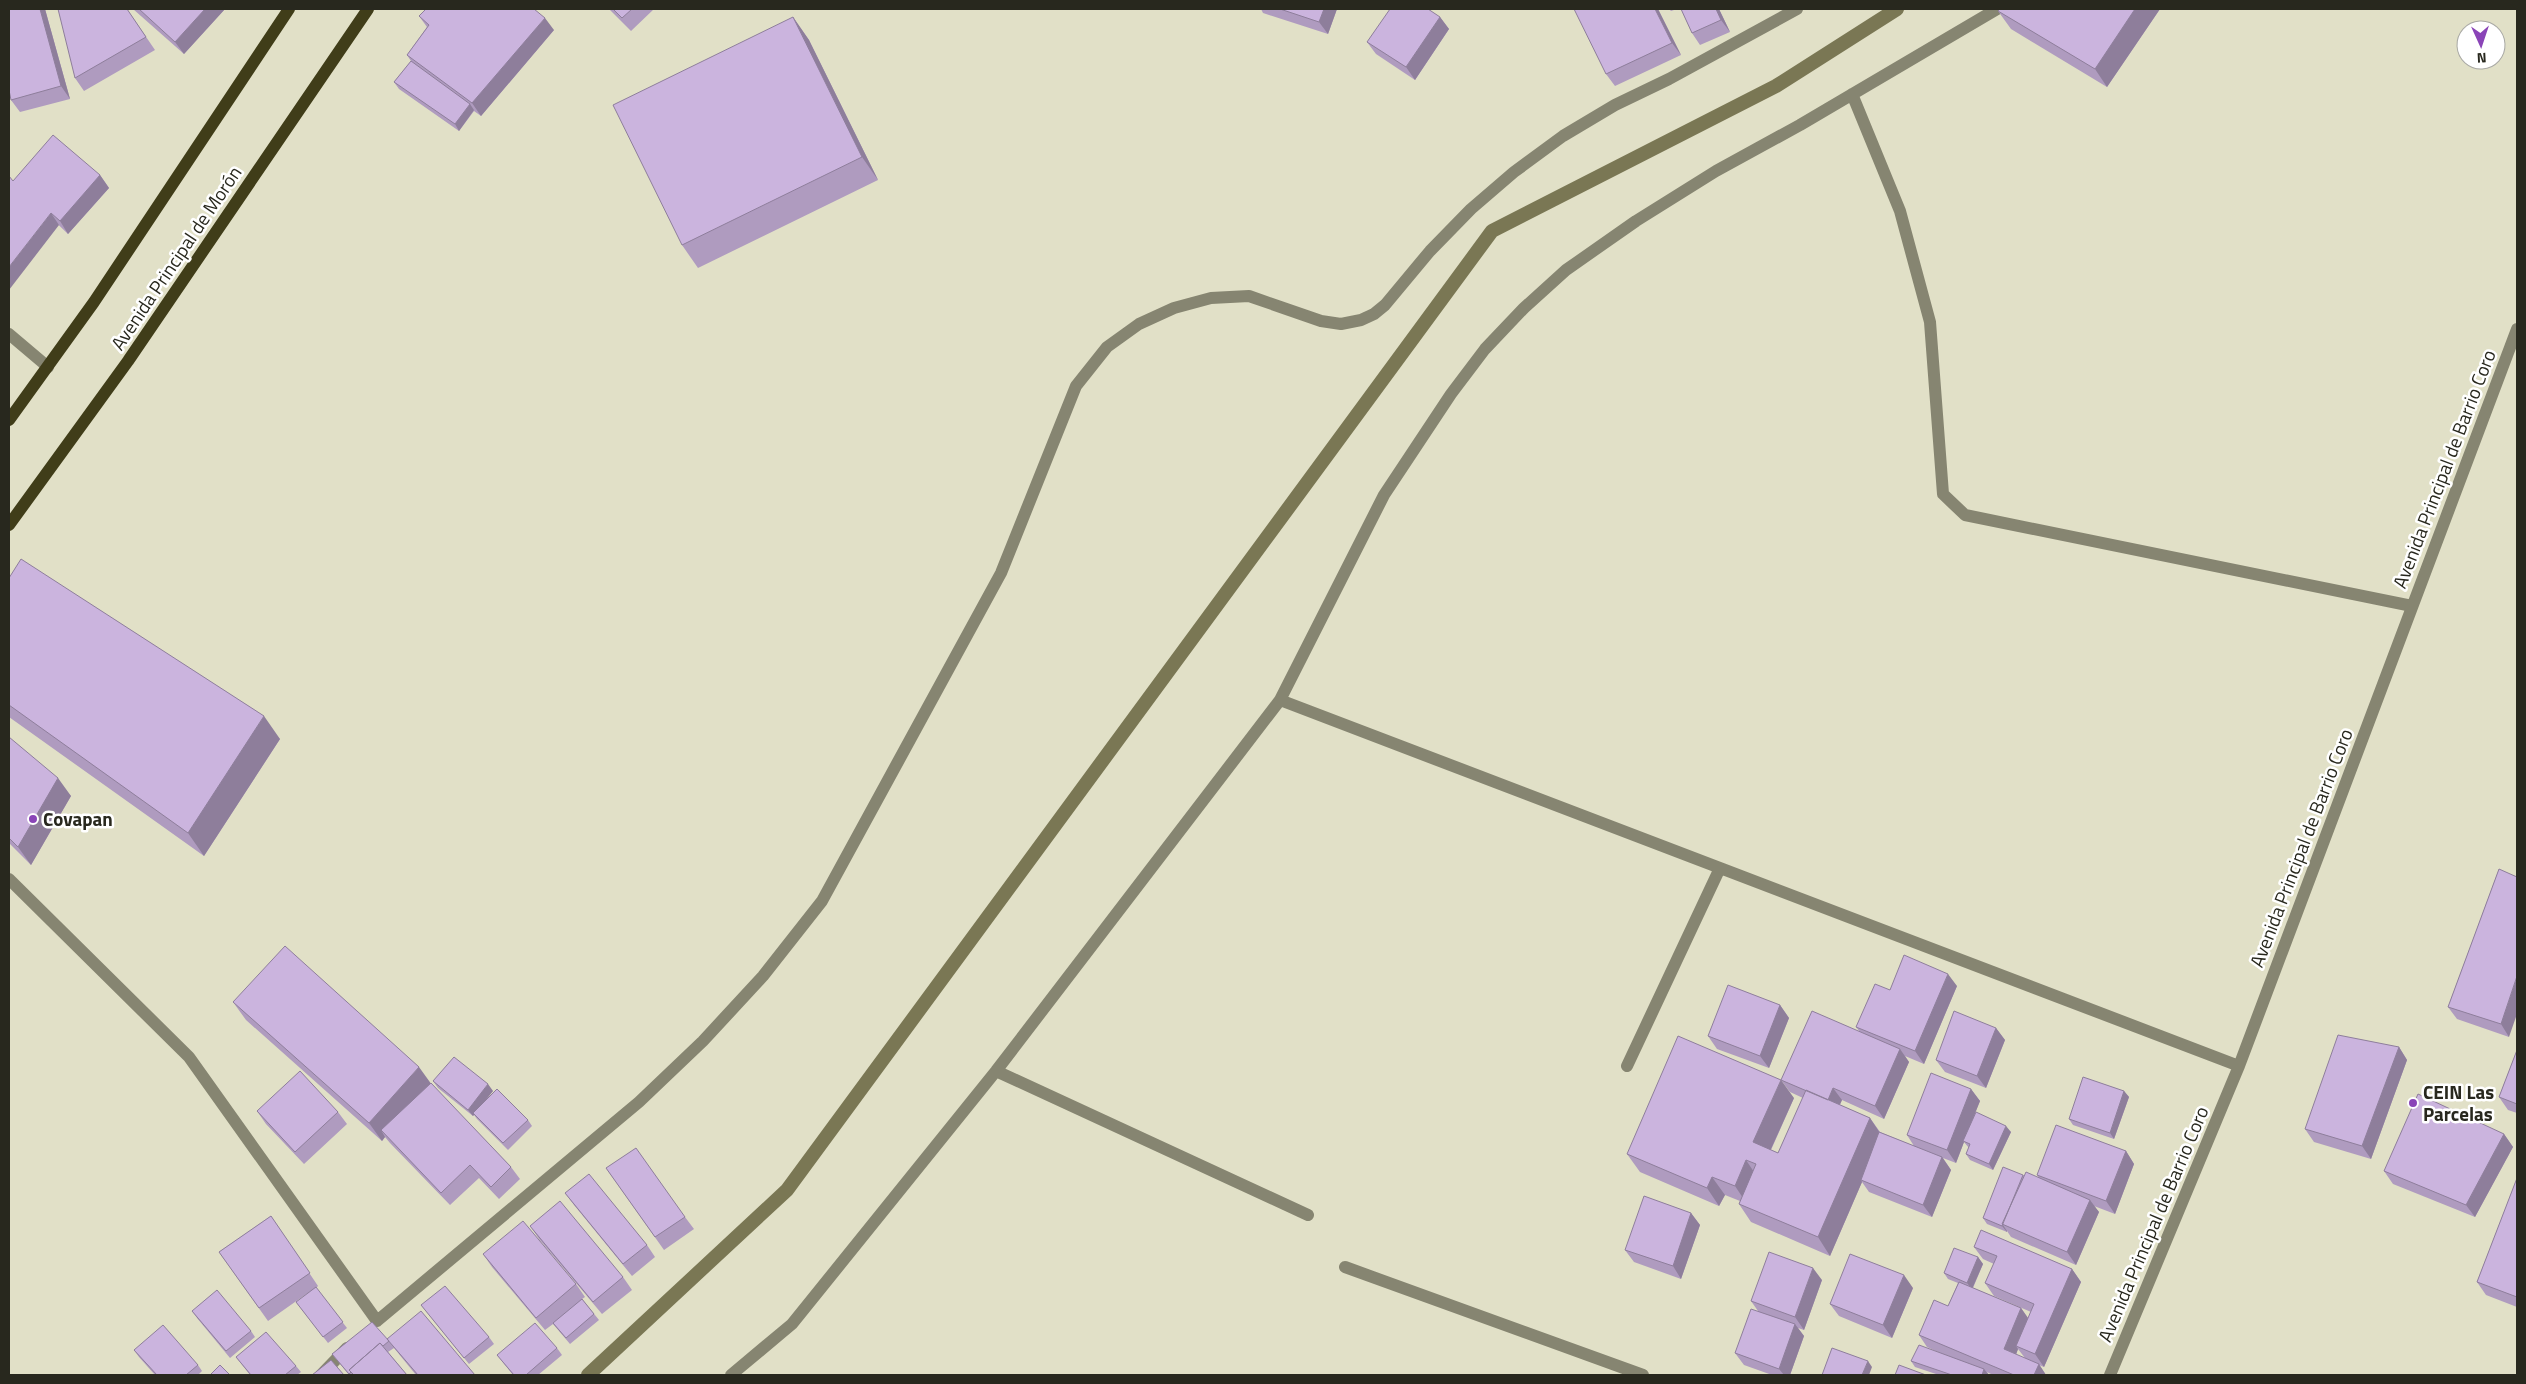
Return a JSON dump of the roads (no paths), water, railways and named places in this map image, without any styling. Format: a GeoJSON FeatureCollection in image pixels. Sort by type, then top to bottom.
{"type":"FeatureCollection","features":[{"type":"Feature","properties":{"kind":"main road"},"geometry":{"type":"LineString","coordinates":[[9,420],[48,368],[289,9]]}},
{"type":"Feature","properties":{"kind":"main road","name":"Avenida Principal de Morón"},"geometry":{"type":"LineString","coordinates":[[9,525],[128,361],[368,9]]}},
{"type":"Feature","properties":{"kind":"street"},"geometry":{"type":"LineString","coordinates":[[9,879],[189,1057],[373,1324],[639,1102],[703,1041],[763,976],[799,932],[822,901],[1001,574],[1076,386],[1107,347],[1139,324],[1174,308],[1211,298],[1250,296],[1322,321],[1341,324],[1361,320],[1374,314],[1385,305],[1430,250],[1471,209],[1514,172],[1556,141],[1615,105],[1669,79],[1797,9]]}},
{"type":"Feature","properties":{"kind":"street"},"geometry":{"type":"LineString","coordinates":[[731,1375],[792,1324],[996,1071],[1280,700],[1384,495],[1451,394],[1485,349],[1524,308],[1566,270],[1600,244],[1716,171],[1997,9]]}},
{"type":"Feature","properties":{"kind":"street"},"geometry":{"type":"LineString","coordinates":[[1852,94],[1900,211],[1930,322],[1943,494],[1965,515],[2412,606]]}},
{"type":"Feature","properties":{"kind":"street","name":"Avenida Principal de Barrio Coro"},"geometry":{"type":"LineString","coordinates":[[2110,1375],[2239,1066],[2517,330]]}},
{"type":"Feature","properties":{"kind":"street"},"geometry":{"type":"LineString","coordinates":[[9,334],[48,368]]}},
{"type":"Feature","properties":{"kind":"street"},"geometry":{"type":"LineString","coordinates":[[1280,700],[2239,1066]]}},
{"type":"Feature","properties":{"kind":"street"},"geometry":{"type":"LineString","coordinates":[[1627,1066],[1720,868]]}},
{"type":"Feature","properties":{"kind":"street"},"geometry":{"type":"LineString","coordinates":[[996,1071],[1308,1215]]}},
{"type":"Feature","properties":{"kind":"street"},"geometry":{"type":"LineString","coordinates":[[1345,1267],[1643,1375]]}},
{"type":"Feature","properties":{"kind":"street"},"geometry":{"type":"LineString","coordinates":[[321,1375],[355,1339]]}},
{"type":"Feature","properties":{"kind":"waterway"},"geometry":{"type":"LineString","coordinates":[[588,1375],[787,1190],[1492,231],[1776,86],[1897,9]]}},
{"type":"Feature","properties":{"kind":"place","name":"Covapan"},"geometry":{"type":"Point","coordinates":[33,819]}},
{"type":"Feature","properties":{"kind":"place","name":"CEIN Las Parcelas"},"geometry":{"type":"Point","coordinates":[2413,1103]}}]}
